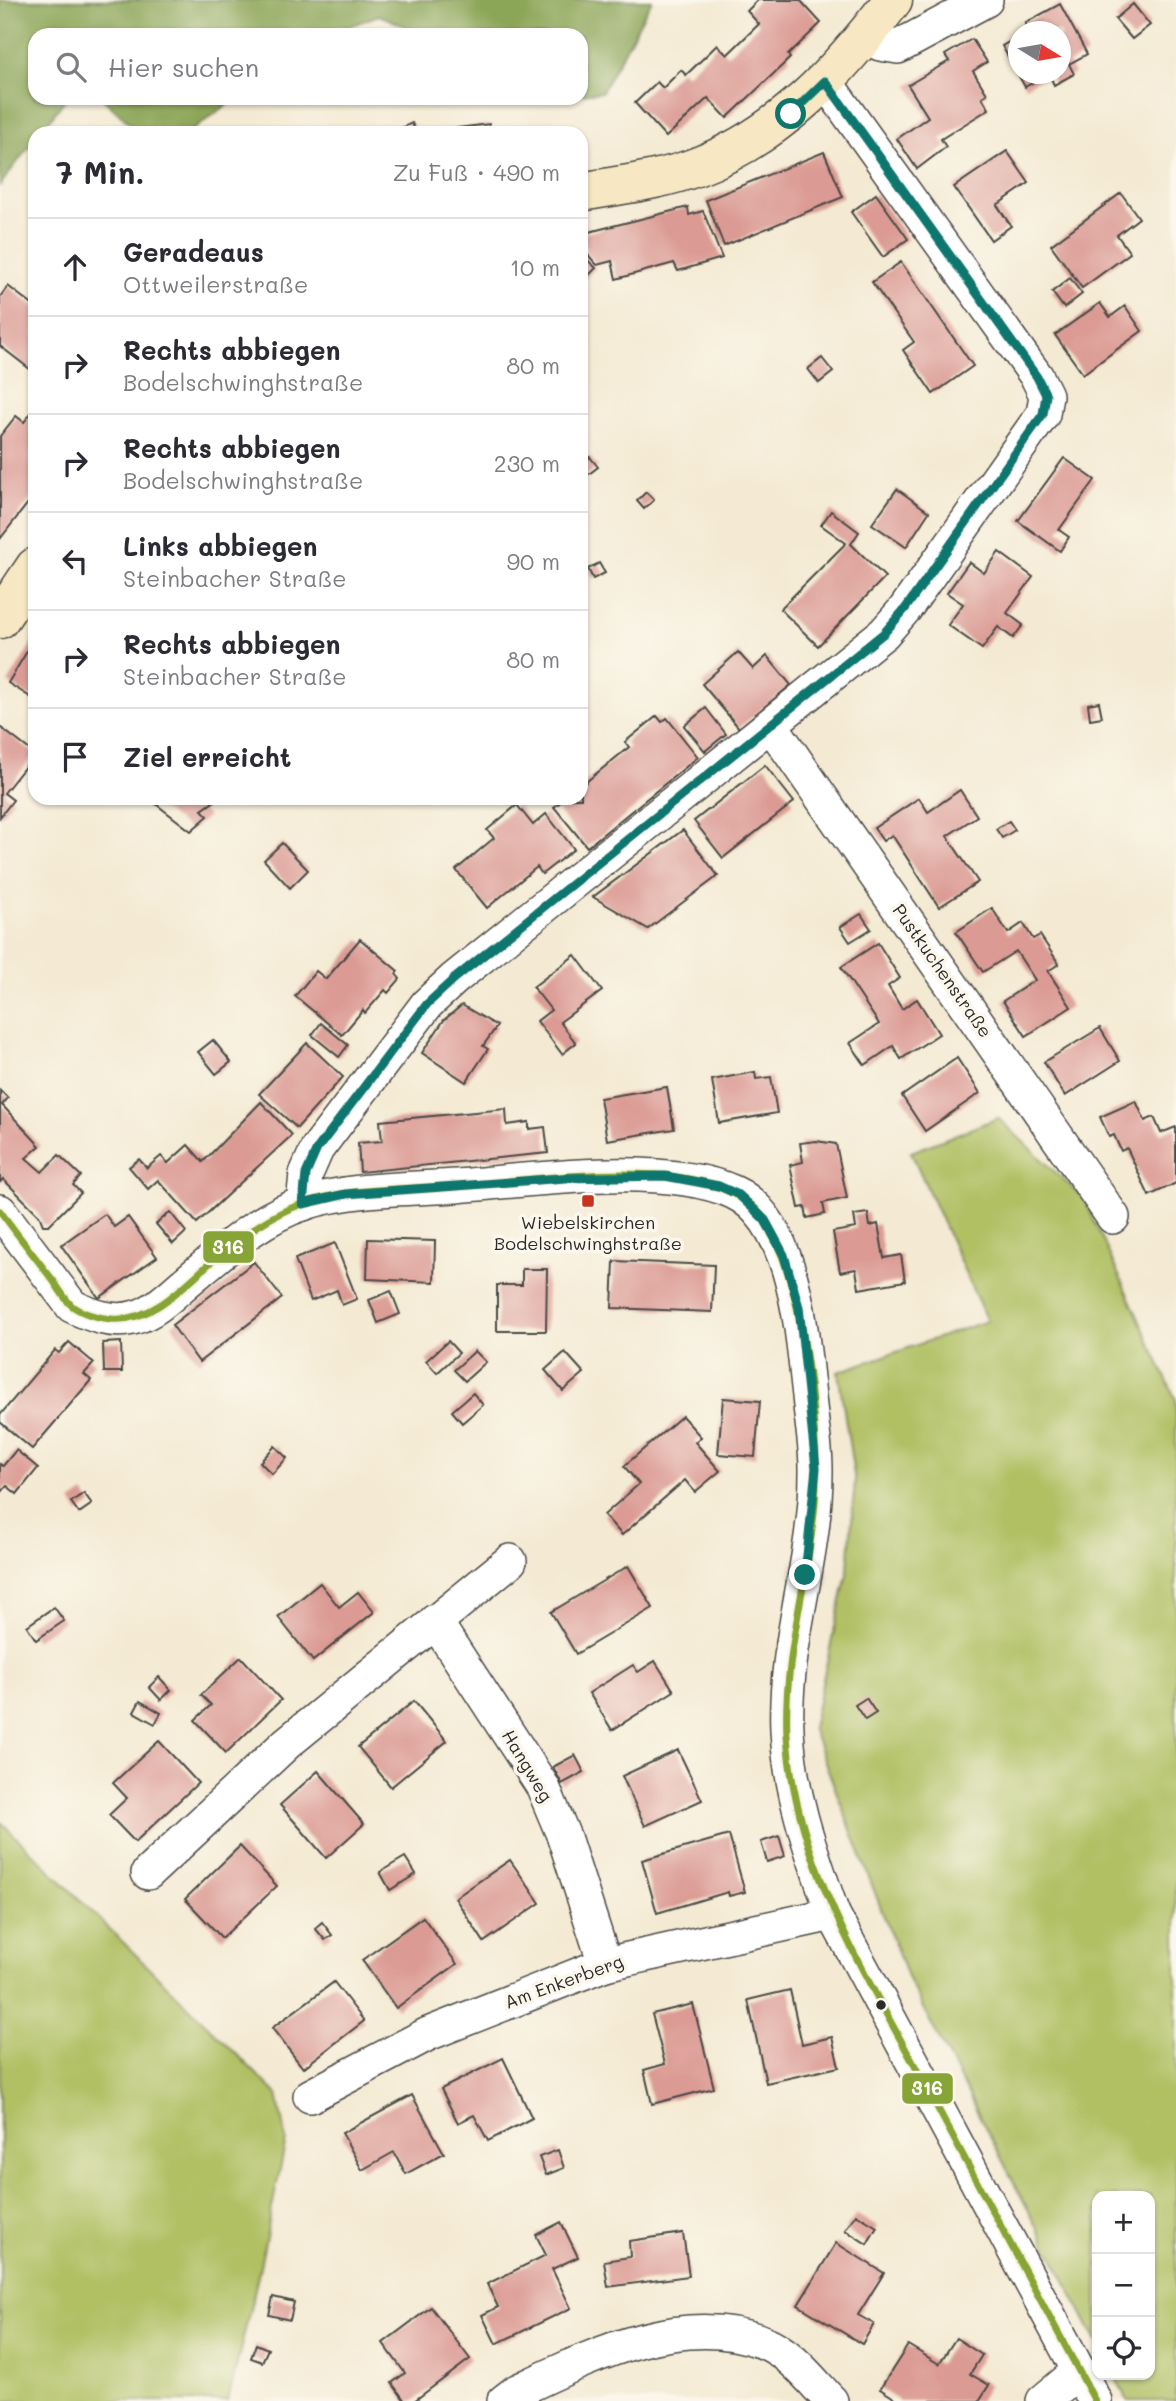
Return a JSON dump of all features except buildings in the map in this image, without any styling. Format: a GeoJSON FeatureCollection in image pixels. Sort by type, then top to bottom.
{"type":"FeatureCollection","features":[{"type":"Feature","properties":{"kind":"main road"},"geometry":{"type":"LineString","coordinates":[[588,190],[628,184],[695,167],[743,146],[781,121],[825,81],[867,35],[893,0]]}},
{"type":"Feature","properties":{"kind":"main road"},"geometry":{"type":"LineString","coordinates":[[0,619],[28,577]]}},
{"type":"Feature","properties":{"kind":"street"},"geometry":{"type":"LineString","coordinates":[[867,35],[880,44],[898,47],[986,0]]}},
{"type":"Feature","properties":{"kind":"street"},"geometry":{"type":"LineString","coordinates":[[303,1204],[306,1174],[317,1149],[427,1004],[884,633],[905,609],[1043,414],[1046,395],[1037,377],[825,81]]}},
{"type":"Feature","properties":{"kind":"street","name":"Pustkuchenstraße"},"geometry":{"type":"LineString","coordinates":[[771,725],[1114,1217]]}},
{"type":"Feature","properties":{"kind":"street"},"geometry":{"type":"LineString","coordinates":[[0,1211],[72,1306],[113,1320],[137,1317],[159,1304],[242,1236],[303,1204],[346,1194],[566,1178],[665,1176],[719,1186],[739,1195],[765,1220],[784,1255],[799,1307],[816,1468],[805,1575],[792,1639],[786,1727],[804,1834],[834,1914],[1095,2401]]}},
{"type":"Feature","properties":{"kind":"street"},"geometry":{"type":"LineString","coordinates":[[148,1873],[287,1743],[510,1561]]}},
{"type":"Feature","properties":{"kind":"street","name":"Hangweg"},"geometry":{"type":"LineString","coordinates":[[435,1621],[543,1787],[564,1837],[605,1964]]}},
{"type":"Feature","properties":{"kind":"street","name":"Am Enkerberg"},"geometry":{"type":"LineString","coordinates":[[310,2096],[428,2034],[605,1964],[834,1914]]}},
{"type":"Feature","properties":{"kind":"street"},"geometry":{"type":"LineString","coordinates":[[504,2401],[530,2385],[621,2346],[680,2333],[723,2333],[764,2342],[781,2353],[831,2401]]}},
{"type":"Feature","properties":{"kind":"street"},"geometry":{"type":"LineString","coordinates":[[1043,2401],[1079,2371]]}},
{"type":"Feature","properties":{"kind":"green space"},"geometry":{"type":"Polygon","coordinates":[[[0,0],[652,0],[602,92],[588,93],[588,28],[410,28],[379,15],[345,28],[28,28],[28,105],[61,105],[45,126],[28,126],[28,148],[0,185],[0,0]]]}},
{"type":"Feature","properties":{"kind":"green space"},"geometry":{"type":"Polygon","coordinates":[[[110,105],[227,105],[198,126],[132,126],[110,105]]]}},
{"type":"Feature","properties":{"kind":"green space"},"geometry":{"type":"Polygon","coordinates":[[[998,1118],[1084,1199],[1176,1400],[1176,2401],[1128,2401],[1117,2380],[1155,2380],[1155,2191],[1092,2191],[1092,2332],[908,1979],[812,1728],[848,1569],[855,1481],[838,1372],[987,1321],[911,1152],[998,1118]]]}},
{"type":"Feature","properties":{"kind":"green space"},"geometry":{"type":"Polygon","coordinates":[[[0,1821],[277,2094],[286,2140],[258,2276],[228,2401],[0,2401],[0,1821]]]}},
{"type":"Feature","properties":{"kind":"transit line","name":"316"},"geometry":{"type":"LineString","coordinates":[[0,1211],[71,1305],[90,1315],[111,1319],[143,1314],[159,1306],[256,1227],[289,1209],[330,1196],[372,1190],[610,1174],[690,1179],[724,1189],[751,1205],[769,1227],[784,1260],[795,1300],[811,1390],[815,1502],[787,1706],[787,1735],[793,1783],[804,1830],[819,1875],[859,1963],[1095,2401]]}},
{"type":"Feature","properties":{"kind":"place","name":"Wiebelskirchen Bodelschwinghstraße"},"geometry":{"type":"Point","coordinates":[588,1201]}},
{"type":"Feature","properties":{"kind":"route"},"geometry":{"type":"LineString","coordinates":[[791,114],[825,81],[1037,377],[1046,395],[1043,414],[905,609],[884,633],[454,979],[427,1004],[317,1149],[306,1174],[303,1204],[346,1194],[566,1178],[665,1176],[719,1186],[739,1195],[765,1220],[784,1255],[799,1307],[816,1468],[805,1575]]}}]}
